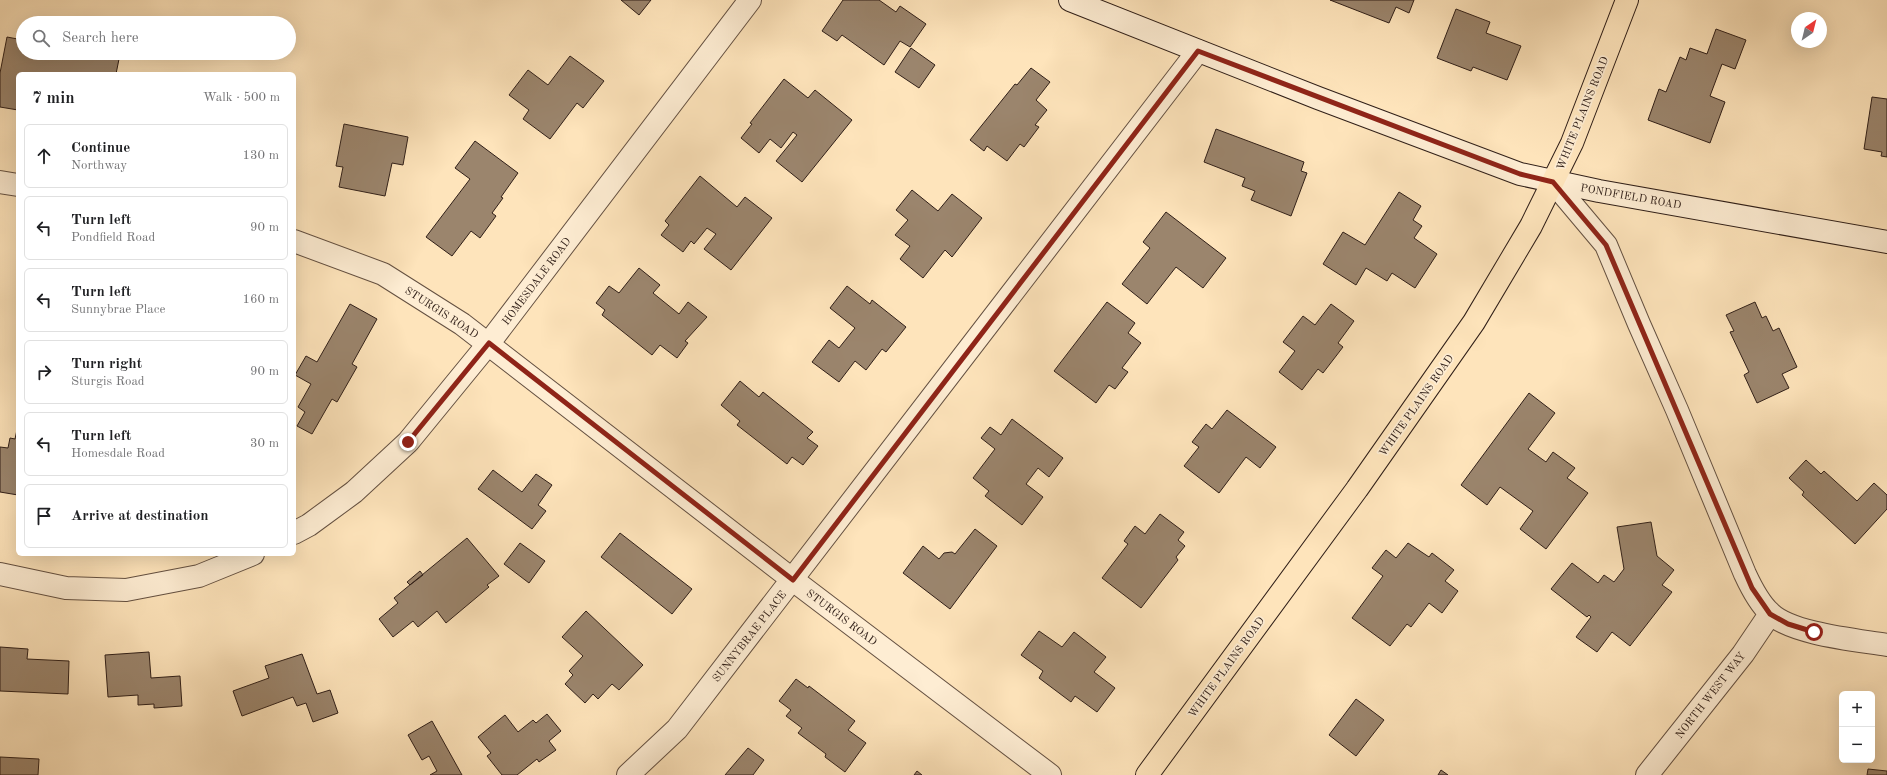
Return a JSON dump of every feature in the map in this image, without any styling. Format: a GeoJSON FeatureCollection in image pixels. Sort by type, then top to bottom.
{"type":"FeatureCollection","features":[{"type":"Feature","properties":{"kind":"main road","name":"WHITE PLAINS ROAD"},"geometry":{"type":"LineString","coordinates":[[1147,775],[1421,400],[1474,322],[1531,226],[1572,143],[1627,0]]}},
{"type":"Feature","properties":{"kind":"street","name":"HOMESDALE ROAD"},"geometry":{"type":"LineString","coordinates":[[296,532],[310,525],[354,492],[408,442],[489,343],[750,0]]}},
{"type":"Feature","properties":{"kind":"street","name":"PONDFIELD ROAD"},"geometry":{"type":"LineString","coordinates":[[1070,0],[1198,51],[1520,174],[1553,182],[1887,242]]}},
{"type":"Feature","properties":{"kind":"street","name":"SUNNYBRAE PLACE"},"geometry":{"type":"LineString","coordinates":[[628,775],[677,729],[1198,51]]}},
{"type":"Feature","properties":{"kind":"street"},"geometry":{"type":"LineString","coordinates":[[0,182],[16,185]]}},
{"type":"Feature","properties":{"kind":"street"},"geometry":{"type":"LineString","coordinates":[[1553,182],[1606,245],[1639,324],[1678,410],[1745,574],[1752,588],[1770,614],[1788,624],[1814,632],[1887,645]]}},
{"type":"Feature","properties":{"kind":"street","name":"STURGIS ROAD"},"geometry":{"type":"LineString","coordinates":[[296,242],[383,274],[489,343],[793,580],[1050,775]]}},
{"type":"Feature","properties":{"kind":"street"},"geometry":{"type":"LineString","coordinates":[[0,574],[66,588],[126,590],[199,576],[248,556]]}},
{"type":"Feature","properties":{"kind":"street","name":"NORTH WEST WAY"},"geometry":{"type":"LineString","coordinates":[[1647,775],[1743,654],[1770,614]]}},
{"type":"Feature","properties":{"kind":"building"},"geometry":{"type":"Polygon","coordinates":[[[621,0],[651,0],[639,15],[621,0]]]}},
{"type":"Feature","properties":{"kind":"building"},"geometry":{"type":"Polygon","coordinates":[[[843,0],[879,0],[896,12],[900,6],[926,24],[910,47],[900,41],[884,65],[842,35],[837,41],[822,31],[843,0]]]}},
{"type":"Feature","properties":{"kind":"building"},"geometry":{"type":"Polygon","coordinates":[[[1330,0],[1414,0],[1409,13],[1396,7],[1389,23],[1330,0]]]}},
{"type":"Feature","properties":{"kind":"building"},"geometry":{"type":"Polygon","coordinates":[[[1456,9],[1490,22],[1486,33],[1521,46],[1507,80],[1473,67],[1471,71],[1437,58],[1456,9]]]}},
{"type":"Feature","properties":{"kind":"building"},"geometry":{"type":"Polygon","coordinates":[[[1716,29],[1746,40],[1735,69],[1722,64],[1710,96],[1725,102],[1710,143],[1648,120],[1659,89],[1666,92],[1680,57],[1686,60],[1690,48],[1707,54],[1716,29]]]}},
{"type":"Feature","properties":{"kind":"building"},"geometry":{"type":"Polygon","coordinates":[[[7,37],[16,39],[16,60],[119,60],[116,72],[16,72],[16,110],[0,107],[0,73],[7,37]]]}},
{"type":"Feature","properties":{"kind":"building"},"geometry":{"type":"Polygon","coordinates":[[[911,48],[935,65],[919,88],[895,72],[911,48]]]}},
{"type":"Feature","properties":{"kind":"building"},"geometry":{"type":"Polygon","coordinates":[[[570,56],[604,81],[583,108],[577,103],[550,139],[523,119],[529,110],[509,95],[528,70],[548,85],[570,56]]]}},
{"type":"Feature","properties":{"kind":"building"},"geometry":{"type":"Polygon","coordinates":[[[1031,68],[1050,82],[1036,100],[1047,110],[1035,125],[1039,127],[1024,147],[1020,144],[1007,161],[987,146],[984,151],[970,140],[1015,84],[1017,85],[1031,68]]]}},
{"type":"Feature","properties":{"kind":"building"},"geometry":{"type":"Polygon","coordinates":[[[784,79],[808,98],[815,90],[852,120],[802,182],[776,161],[797,135],[793,132],[781,148],[770,139],[759,153],[741,138],[752,124],[750,123],[784,79]]]}},
{"type":"Feature","properties":{"kind":"building"},"geometry":{"type":"Polygon","coordinates":[[[1872,97],[1887,99],[1887,157],[1881,156],[1882,152],[1864,149],[1872,97]]]}},
{"type":"Feature","properties":{"kind":"building"},"geometry":{"type":"Polygon","coordinates":[[[344,124],[408,137],[403,165],[392,163],[385,196],[339,187],[343,167],[336,166],[344,124]]]}},
{"type":"Feature","properties":{"kind":"building"},"geometry":{"type":"Polygon","coordinates":[[[1216,129],[1304,162],[1301,171],[1307,173],[1291,216],[1251,200],[1255,191],[1242,186],[1245,178],[1204,162],[1216,129]]]}},
{"type":"Feature","properties":{"kind":"building"},"geometry":{"type":"Polygon","coordinates":[[[475,141],[518,173],[492,213],[496,216],[480,238],[471,231],[452,256],[426,237],[470,179],[455,168],[475,141]]]}},
{"type":"Feature","properties":{"kind":"building"},"geometry":{"type":"Polygon","coordinates":[[[700,176],[737,207],[745,197],[772,218],[731,270],[704,249],[716,234],[707,228],[694,244],[691,241],[683,252],[661,235],[669,225],[665,221],[700,176]]]}},
{"type":"Feature","properties":{"kind":"building"},"geometry":{"type":"Polygon","coordinates":[[[912,190],[938,211],[952,194],[982,218],[952,257],[945,250],[923,278],[900,259],[910,246],[895,235],[908,220],[896,210],[912,190]]]}},
{"type":"Feature","properties":{"kind":"building"},"geometry":{"type":"Polygon","coordinates":[[[1399,192],[1421,206],[1413,220],[1422,226],[1414,238],[1437,254],[1415,288],[1392,273],[1387,281],[1366,268],[1356,285],[1323,264],[1343,232],[1365,245],[1399,192]]]}},
{"type":"Feature","properties":{"kind":"building"},"geometry":{"type":"Polygon","coordinates":[[[1166,212],[1226,258],[1203,288],[1176,267],[1147,304],[1122,284],[1150,248],[1143,242],[1166,212]]]}},
{"type":"Feature","properties":{"kind":"building"},"geometry":{"type":"Polygon","coordinates":[[[639,268],[660,285],[653,293],[679,314],[688,302],[707,317],[685,341],[688,343],[677,358],[660,345],[652,355],[602,315],[605,310],[596,303],[609,286],[619,293],[639,268]]]}},
{"type":"Feature","properties":{"kind":"building"},"geometry":{"type":"Polygon","coordinates":[[[847,286],[870,304],[872,300],[906,327],[886,352],[882,349],[866,370],[855,361],[839,382],[812,362],[829,340],[839,348],[855,328],[830,308],[847,286]]]}},
{"type":"Feature","properties":{"kind":"building"},"geometry":{"type":"Polygon","coordinates":[[[1107,302],[1135,323],[1128,333],[1141,343],[1122,368],[1128,372],[1115,389],[1109,385],[1096,403],[1054,371],[1107,302]]]}},
{"type":"Feature","properties":{"kind":"building"},"geometry":{"type":"Polygon","coordinates":[[[1755,302],[1762,318],[1766,316],[1773,331],[1779,328],[1797,367],[1782,374],[1789,388],[1757,403],[1744,375],[1749,372],[1730,332],[1734,331],[1726,315],[1755,302]]]}},
{"type":"Feature","properties":{"kind":"building"},"geometry":{"type":"Polygon","coordinates":[[[350,304],[377,319],[352,364],[357,367],[337,402],[332,399],[312,434],[297,426],[305,412],[298,407],[311,384],[296,376],[296,373],[306,356],[317,362],[350,304]]]}},
{"type":"Feature","properties":{"kind":"building"},"geometry":{"type":"Polygon","coordinates":[[[1331,304],[1354,321],[1338,343],[1343,347],[1323,373],[1318,369],[1302,390],[1279,372],[1295,351],[1283,342],[1303,316],[1315,325],[1331,304]]]}},
{"type":"Feature","properties":{"kind":"building"},"geometry":{"type":"Polygon","coordinates":[[[740,381],[759,397],[763,392],[813,432],[807,438],[818,446],[803,465],[792,457],[787,464],[737,425],[740,421],[721,405],[740,381]]]}},
{"type":"Feature","properties":{"kind":"building"},"geometry":{"type":"Polygon","coordinates":[[[1529,393],[1555,413],[1528,449],[1546,462],[1553,452],[1575,468],[1567,478],[1588,493],[1546,549],[1520,529],[1533,511],[1500,487],[1487,505],[1461,485],[1529,393]]]}},
{"type":"Feature","properties":{"kind":"building"},"geometry":{"type":"Polygon","coordinates":[[[1227,410],[1276,447],[1260,468],[1246,457],[1219,493],[1184,466],[1199,447],[1192,442],[1206,424],[1212,429],[1227,410]]]}},
{"type":"Feature","properties":{"kind":"building"},"geometry":{"type":"Polygon","coordinates":[[[1012,419],[1063,458],[1049,477],[1038,468],[1026,484],[1043,497],[1022,525],[985,496],[989,491],[973,478],[995,449],[981,438],[990,427],[1001,435],[1012,419]]]}},
{"type":"Feature","properties":{"kind":"building"},"geometry":{"type":"Polygon","coordinates":[[[16,434],[16,495],[0,492],[0,447],[8,448],[10,438],[15,439],[16,434]]]}},
{"type":"Feature","properties":{"kind":"building"},"geometry":{"type":"Polygon","coordinates":[[[1806,460],[1821,474],[1824,471],[1857,501],[1874,483],[1887,495],[1887,509],[1855,544],[1802,495],[1804,492],[1789,478],[1806,460]]]}},
{"type":"Feature","properties":{"kind":"building"},"geometry":{"type":"Polygon","coordinates":[[[493,470],[522,492],[536,474],[552,485],[538,505],[546,511],[532,529],[478,489],[493,470]]]}},
{"type":"Feature","properties":{"kind":"building"},"geometry":{"type":"Polygon","coordinates":[[[1160,514],[1184,532],[1178,540],[1185,546],[1176,557],[1178,560],[1141,608],[1102,578],[1128,544],[1124,541],[1135,526],[1145,534],[1160,514]]]}},
{"type":"Feature","properties":{"kind":"building"},"geometry":{"type":"Polygon","coordinates":[[[1651,522],[1657,556],[1674,570],[1662,585],[1672,592],[1630,646],[1612,632],[1597,652],[1576,637],[1591,617],[1589,615],[1587,617],[1551,589],[1572,563],[1598,583],[1604,575],[1614,582],[1624,569],[1617,527],[1651,522]]]}},
{"type":"Feature","properties":{"kind":"building"},"geometry":{"type":"Polygon","coordinates":[[[975,529],[997,546],[950,609],[903,573],[923,546],[939,559],[944,553],[952,552],[955,554],[975,529]]]}},
{"type":"Feature","properties":{"kind":"building"},"geometry":{"type":"Polygon","coordinates":[[[620,533],[692,589],[672,614],[601,557],[620,533]]]}},
{"type":"Feature","properties":{"kind":"building"},"geometry":{"type":"Polygon","coordinates":[[[467,538],[499,576],[487,585],[489,587],[446,623],[437,611],[418,627],[413,621],[393,637],[379,619],[398,603],[394,598],[467,538]]]}},
{"type":"Feature","properties":{"kind":"building"},"geometry":{"type":"Polygon","coordinates":[[[520,543],[545,561],[529,583],[504,564],[520,543]]]}},
{"type":"Feature","properties":{"kind":"building"},"geometry":{"type":"Polygon","coordinates":[[[1408,543],[1429,557],[1432,553],[1454,570],[1445,581],[1458,591],[1442,613],[1429,603],[1411,627],[1407,624],[1390,646],[1352,618],[1383,576],[1372,568],[1386,550],[1396,558],[1408,543]]]}},
{"type":"Feature","properties":{"kind":"building"},"geometry":{"type":"Polygon","coordinates":[[[420,571],[423,575],[410,585],[407,582],[420,571]]]}},
{"type":"Feature","properties":{"kind":"building"},"geometry":{"type":"Polygon","coordinates":[[[586,611],[643,665],[619,690],[612,684],[598,699],[593,694],[585,703],[565,684],[573,675],[569,671],[583,656],[562,637],[586,611]]]}},
{"type":"Feature","properties":{"kind":"building"},"geometry":{"type":"Polygon","coordinates":[[[1039,631],[1062,647],[1074,632],[1106,657],[1094,672],[1115,688],[1097,712],[1075,696],[1071,702],[1039,678],[1043,671],[1021,655],[1039,631]]]}},
{"type":"Feature","properties":{"kind":"building"},"geometry":{"type":"Polygon","coordinates":[[[0,647],[28,649],[27,659],[69,661],[68,694],[0,691],[0,647]]]}},
{"type":"Feature","properties":{"kind":"building"},"geometry":{"type":"Polygon","coordinates":[[[149,652],[151,678],[180,676],[182,706],[154,708],[154,704],[138,705],[138,695],[108,697],[105,655],[149,652]]]}},
{"type":"Feature","properties":{"kind":"building"},"geometry":{"type":"Polygon","coordinates":[[[302,654],[317,694],[330,690],[338,713],[313,722],[306,703],[297,706],[293,697],[242,716],[233,691],[269,678],[265,666],[302,654]]]}},
{"type":"Feature","properties":{"kind":"building"},"geometry":{"type":"Polygon","coordinates":[[[796,679],[808,688],[809,686],[855,721],[848,730],[866,743],[845,772],[825,757],[826,754],[798,733],[802,728],[786,716],[791,710],[779,701],[796,679]]]}},
{"type":"Feature","properties":{"kind":"building"},"geometry":{"type":"Polygon","coordinates":[[[1356,699],[1384,720],[1356,756],[1329,735],[1356,699]]]}},
{"type":"Feature","properties":{"kind":"building"},"geometry":{"type":"Polygon","coordinates":[[[547,714],[561,731],[549,741],[556,750],[539,762],[537,759],[517,775],[502,775],[487,756],[491,753],[478,737],[505,715],[518,732],[533,720],[536,723],[547,714]]]}},
{"type":"Feature","properties":{"kind":"building"},"geometry":{"type":"Polygon","coordinates":[[[432,721],[462,775],[430,775],[437,771],[429,756],[422,760],[408,735],[432,721]]]}},
{"type":"Feature","properties":{"kind":"building"},"geometry":{"type":"Polygon","coordinates":[[[748,748],[764,760],[753,775],[725,775],[748,748]]]}},
{"type":"Feature","properties":{"kind":"building"},"geometry":{"type":"Polygon","coordinates":[[[0,757],[39,759],[38,775],[0,775],[0,757]]]}},
{"type":"Feature","properties":{"kind":"building"},"geometry":{"type":"Polygon","coordinates":[[[1868,769],[1887,771],[1887,775],[1867,775],[1868,769]]]}},
{"type":"Feature","properties":{"kind":"building"},"geometry":{"type":"Polygon","coordinates":[[[1441,770],[1448,775],[1438,775],[1441,770]]]}},
{"type":"Feature","properties":{"kind":"building"},"geometry":{"type":"Polygon","coordinates":[[[917,771],[922,775],[914,775],[917,771]]]}},
{"type":"Feature","properties":{"kind":"route"},"geometry":{"type":"LineString","coordinates":[[408,442],[489,343],[793,580],[1198,51],[1520,174],[1553,182],[1606,245],[1639,324],[1678,410],[1752,588],[1770,614],[1788,624],[1814,632]]}}]}
